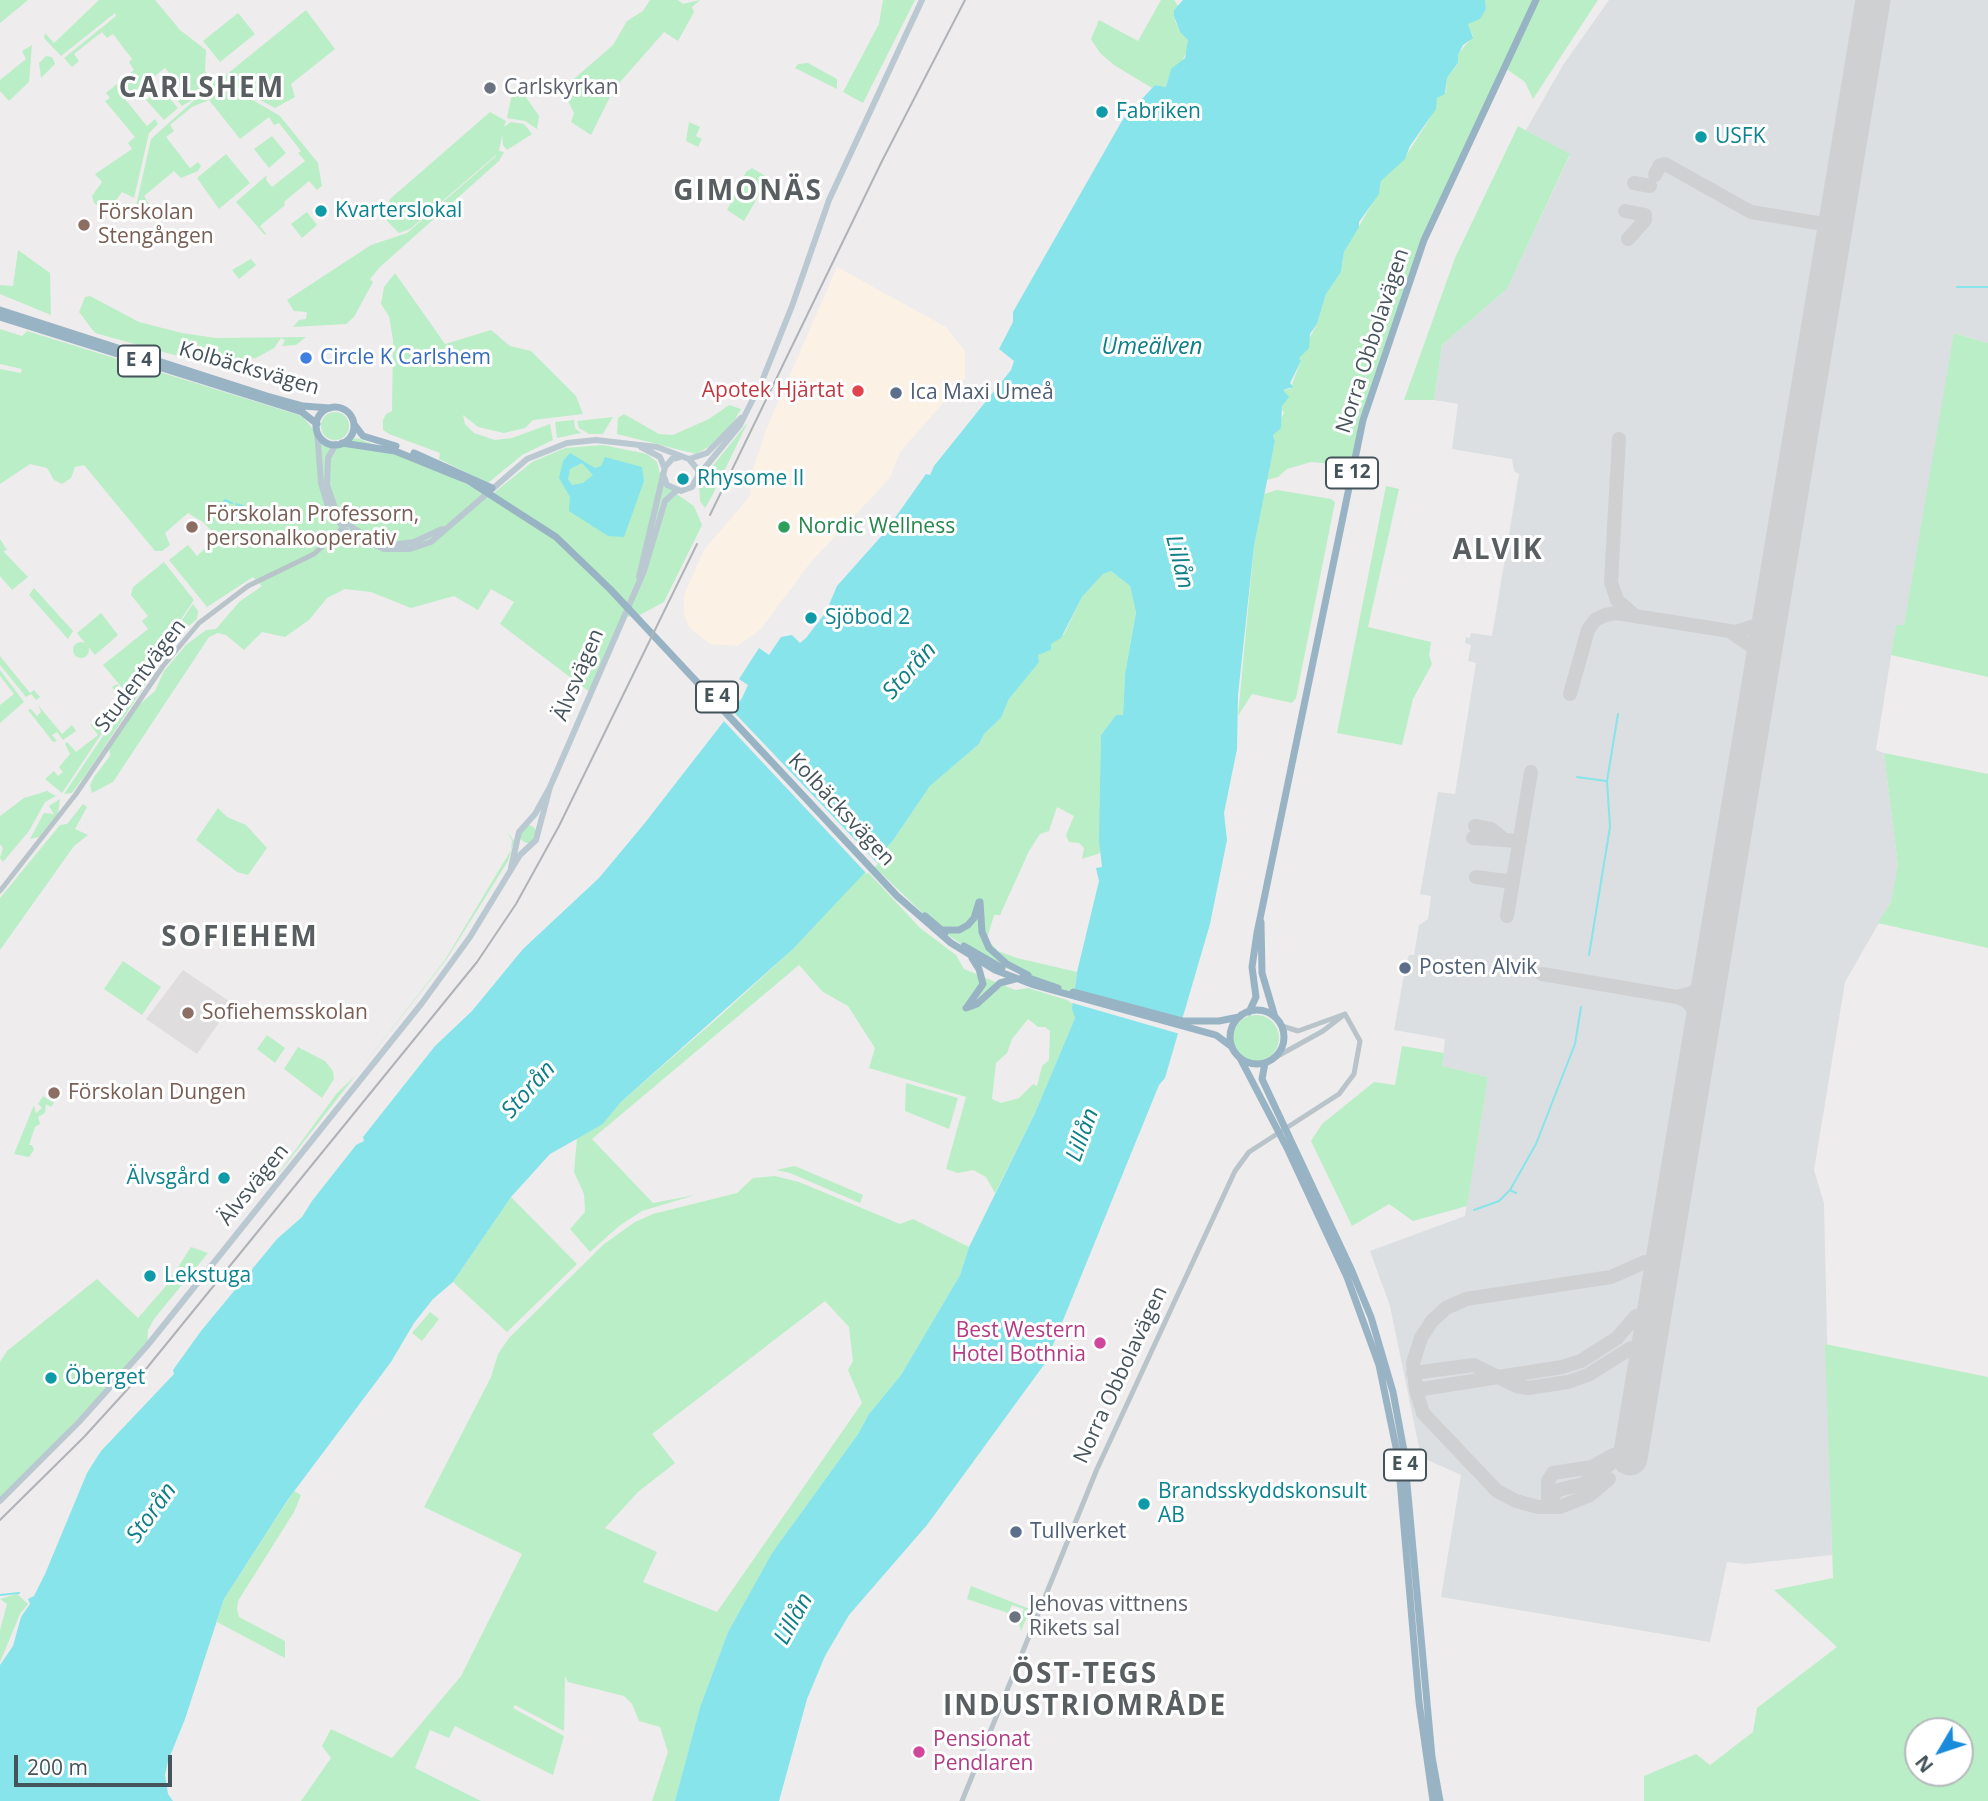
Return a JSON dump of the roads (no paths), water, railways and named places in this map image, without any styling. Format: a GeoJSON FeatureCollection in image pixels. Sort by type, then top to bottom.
{"type":"FeatureCollection","features":[{"type":"Feature","properties":{"kind":"highway","name":"Norra Obbolavägen"},"geometry":{"type":"LineString","coordinates":[[1249,1012],[1255,1002],[1253,957],[1363,421],[1424,240],[1536,0]]}},
{"type":"Feature","properties":{"kind":"highway","name":"Kolbäcksvägen"},"geometry":{"type":"LineString","coordinates":[[0,310],[267,396],[303,406],[330,408]]}},
{"type":"Feature","properties":{"kind":"highway","name":"Kolbäcksvägen"},"geometry":{"type":"LineString","coordinates":[[0,317],[302,412],[317,427]]}},
{"type":"Feature","properties":{"kind":"highway","name":"E 4"},"geometry":{"type":"LineString","coordinates":[[330,408],[343,409],[351,416],[354,424]]}},
{"type":"Feature","properties":{"kind":"highway"},"geometry":{"type":"LineString","coordinates":[[317,427],[322,412],[330,408]]}},
{"type":"Feature","properties":{"kind":"highway","name":"Kolbäcksvägen"},"geometry":{"type":"LineString","coordinates":[[354,424],[363,436],[396,446],[493,494],[556,537],[582,560],[935,932],[971,956],[1017,978],[1194,1027],[1220,1036],[1232,1047]]}},
{"type":"Feature","properties":{"kind":"highway"},"geometry":{"type":"LineString","coordinates":[[339,444],[349,438],[354,424]]}},
{"type":"Feature","properties":{"kind":"highway","name":"E 4"},"geometry":{"type":"LineString","coordinates":[[317,427],[323,439],[339,444]]}},
{"type":"Feature","properties":{"kind":"highway","name":"Kolbäcksvägen"},"geometry":{"type":"LineString","coordinates":[[339,444],[373,445],[411,455]]}},
{"type":"Feature","properties":{"kind":"highway","name":"Kolbäcksvägen"},"geometry":{"type":"LineString","coordinates":[[898,894],[941,930],[999,966],[1050,988]]}},
{"type":"Feature","properties":{"kind":"highway"},"geometry":{"type":"LineString","coordinates":[[941,930],[959,930],[968,925],[980,902],[982,932],[989,948],[1007,964],[1041,982]]}},
{"type":"Feature","properties":{"kind":"highway","name":"Norra Obbolavägen"},"geometry":{"type":"LineString","coordinates":[[1261,918],[1262,973],[1276,1017]]}},
{"type":"Feature","properties":{"kind":"highway"},"geometry":{"type":"LineString","coordinates":[[971,956],[979,969],[983,984],[966,1008],[977,1004],[1000,982],[1017,978]]}},
{"type":"Feature","properties":{"kind":"highway"},"geometry":{"type":"LineString","coordinates":[[1240,1058],[1251,1064],[1265,1063],[1276,1057],[1284,1043],[1282,1026],[1276,1017],[1265,1011],[1249,1012]]}},
{"type":"Feature","properties":{"kind":"highway","name":"E 4"},"geometry":{"type":"LineString","coordinates":[[1239,1017],[1249,1012]]}},
{"type":"Feature","properties":{"kind":"highway","name":"Kolbäcksvägen"},"geometry":{"type":"LineString","coordinates":[[1194,1027],[1239,1017]]}},
{"type":"Feature","properties":{"kind":"highway"},"geometry":{"type":"LineString","coordinates":[[1232,1047],[1232,1028],[1239,1017]]}},
{"type":"Feature","properties":{"kind":"highway","name":"E 4"},"geometry":{"type":"LineString","coordinates":[[1232,1047],[1291,1149],[1371,1317],[1394,1392],[1404,1451],[1432,1757],[1440,1801]]}},
{"type":"Feature","properties":{"kind":"highway","name":"E 4"},"geometry":{"type":"LineString","coordinates":[[1265,1063],[1262,1079],[1356,1298],[1374,1346],[1388,1398],[1398,1457],[1419,1702],[1433,1801]]}},
{"type":"Feature","properties":{"kind":"main road"},"geometry":{"type":"LineString","coordinates":[[641,447],[660,457],[667,485],[676,491],[692,487],[698,476],[729,441],[778,344],[829,200],[922,0]]}},
{"type":"Feature","properties":{"kind":"main road"},"geometry":{"type":"LineString","coordinates":[[664,471],[672,459],[707,453],[743,417]]}},
{"type":"Feature","properties":{"kind":"main road","name":"Kolbäcksvägen"},"geometry":{"type":"LineString","coordinates":[[317,427],[323,495],[345,526]]}},
{"type":"Feature","properties":{"kind":"main road"},"geometry":{"type":"LineString","coordinates":[[339,444],[328,458],[326,480],[333,504],[345,526],[371,539],[395,544],[414,542],[450,525],[518,466],[545,450],[587,440],[657,447],[694,463],[698,476]]}},
{"type":"Feature","properties":{"kind":"main road","name":"Älvsvägen"},"geometry":{"type":"LineString","coordinates":[[639,577],[664,471]]}},
{"type":"Feature","properties":{"kind":"main road","name":"Älvsvägen"},"geometry":{"type":"LineString","coordinates":[[538,833],[551,787],[648,559],[665,501],[676,491]]}},
{"type":"Feature","properties":{"kind":"main road","name":"Älvsvägen"},"geometry":{"type":"LineString","coordinates":[[528,824],[551,787]]}},
{"type":"Feature","properties":{"kind":"main road"},"geometry":{"type":"LineString","coordinates":[[528,824],[536,828],[538,833],[536,840],[530,844],[524,843],[518,836],[521,828],[528,824]]}},
{"type":"Feature","properties":{"kind":"main road","name":"Älvsvägen"},"geometry":{"type":"LineString","coordinates":[[511,870],[518,836]]}},
{"type":"Feature","properties":{"kind":"main road","name":"Älvsvägen"},"geometry":{"type":"LineString","coordinates":[[0,1501],[110,1388],[195,1288],[437,985],[530,844]]}},
{"type":"Feature","properties":{"kind":"street","name":"Studentvägen"},"geometry":{"type":"LineString","coordinates":[[0,891],[69,803],[156,675],[190,633],[234,595],[307,559],[345,526]]}},
{"type":"Feature","properties":{"kind":"street"},"geometry":{"type":"LineString","coordinates":[[1282,1026],[1298,1031],[1345,1014]]}},
{"type":"Feature","properties":{"kind":"street"},"geometry":{"type":"LineString","coordinates":[[1276,1057],[1323,1031],[1345,1014]]}},
{"type":"Feature","properties":{"kind":"street","name":"Norra Obbolavägen"},"geometry":{"type":"LineString","coordinates":[[962,1801],[1097,1469],[1235,1171],[1249,1153],[1339,1094],[1354,1074],[1360,1041],[1345,1014]]}},
{"type":"Feature","properties":{"kind":"water","name":"Umeälven"},"geometry":{"type":"Polygon","coordinates":[[[1183,0],[1485,0],[1486,9],[1480,19],[1468,24],[1473,38],[1463,45],[1458,55],[1458,63],[1447,78],[1445,94],[1437,98],[1436,109],[1410,146],[1405,159],[1381,181],[1379,194],[1359,222],[1359,227],[1344,252],[1341,272],[1326,294],[1317,324],[1310,334],[1309,348],[1299,358],[1301,361],[1290,383],[1293,387],[1283,390],[1289,397],[1282,406],[1281,428],[1273,435],[1275,441],[1254,546],[1238,695],[1237,749],[1224,813],[1227,840],[1210,924],[1165,1078],[1159,1085],[1046,1362],[927,1525],[849,1615],[825,1656],[807,1699],[779,1801],[675,1801],[700,1707],[728,1632],[772,1553],[858,1434],[869,1414],[901,1375],[960,1275],[969,1247],[1035,1113],[1075,1018],[1072,1009],[1077,972],[1099,881],[1096,868],[1102,867],[1099,841],[1101,735],[1116,715],[1123,715],[1125,674],[1136,612],[1130,586],[1111,571],[1103,574],[1082,597],[1061,638],[1051,644],[1051,650],[1038,655],[1039,662],[1009,699],[1001,718],[984,734],[979,744],[930,786],[894,839],[870,867],[793,949],[621,1102],[603,1124],[550,1154],[511,1197],[453,1282],[433,1299],[414,1323],[391,1362],[289,1498],[224,1599],[185,1719],[168,1761],[165,1775],[168,1794],[173,1801],[0,1801],[0,1665],[13,1646],[21,1617],[30,1604],[28,1599],[34,1596],[45,1574],[87,1473],[101,1451],[174,1374],[173,1370],[201,1331],[277,1239],[302,1217],[356,1145],[364,1141],[363,1137],[435,1046],[472,1011],[523,949],[599,878],[644,824],[742,698],[748,685],[739,679],[759,648],[769,655],[781,637],[792,635],[800,643],[806,638],[826,612],[837,586],[885,532],[926,474],[930,475],[934,466],[1011,370],[1014,361],[999,349],[1013,322],[1013,312],[1123,119],[1155,85],[1166,87],[1171,69],[1185,58],[1188,40],[1180,32],[1174,16],[1174,10],[1183,0]]]}},
{"type":"Feature","properties":{"kind":"water"},"geometry":{"type":"Polygon","coordinates":[[[570,453],[595,468],[601,466],[605,457],[642,467],[644,481],[624,537],[608,536],[569,511],[570,497],[559,478],[563,461],[570,453]],[[582,463],[570,469],[568,479],[572,485],[583,483],[593,475],[582,463]]]}},
{"type":"Feature","properties":{"kind":"waterway"},"geometry":{"type":"LineString","coordinates":[[1957,287],[1988,287]]}},
{"type":"Feature","properties":{"kind":"waterway"},"geometry":{"type":"LineString","coordinates":[[218,516],[225,500],[232,503]]}},
{"type":"Feature","properties":{"kind":"waterway"},"geometry":{"type":"LineString","coordinates":[[236,504],[243,506]]}},
{"type":"Feature","properties":{"kind":"waterway"},"geometry":{"type":"LineString","coordinates":[[1589,955],[1610,827],[1607,781],[1618,714]]}},
{"type":"Feature","properties":{"kind":"waterway"},"geometry":{"type":"LineString","coordinates":[[1577,777],[1606,781]]}},
{"type":"Feature","properties":{"kind":"waterway"},"geometry":{"type":"LineString","coordinates":[[1516,1193],[1510,1190],[1536,1144],[1575,1044],[1581,1007]]}},
{"type":"Feature","properties":{"kind":"waterway"},"geometry":{"type":"LineString","coordinates":[[1474,1210],[1499,1201],[1509,1191]]}},
{"type":"Feature","properties":{"kind":"waterway"},"geometry":{"type":"LineString","coordinates":[[0,1595],[19,1593]]}},
{"type":"Feature","properties":{"kind":"railway"},"geometry":{"type":"LineString","coordinates":[[710,515],[882,161],[965,0]]}},
{"type":"Feature","properties":{"kind":"railway"},"geometry":{"type":"LineString","coordinates":[[0,1520],[84,1437],[146,1369],[477,962],[516,904],[559,826],[697,544]]}},
{"type":"Feature","properties":{"kind":"place","name":"Carlskyrkan"},"geometry":{"type":"Point","coordinates":[490,88]}},
{"type":"Feature","properties":{"kind":"place","name":"Fabriken"},"geometry":{"type":"Point","coordinates":[1102,112]}},
{"type":"Feature","properties":{"kind":"place","name":"USFK"},"geometry":{"type":"Point","coordinates":[1701,137]}},
{"type":"Feature","properties":{"kind":"place","name":"Kvarterslokal"},"geometry":{"type":"Point","coordinates":[321,211]}},
{"type":"Feature","properties":{"kind":"place","name":"Förskolan Stengången"},"geometry":{"type":"Point","coordinates":[84,225]}},
{"type":"Feature","properties":{"kind":"place","name":"Circle K Carlshem"},"geometry":{"type":"Point","coordinates":[306,358]}},
{"type":"Feature","properties":{"kind":"place","name":"Apotek Hjärtat"},"geometry":{"type":"Point","coordinates":[858,391]}},
{"type":"Feature","properties":{"kind":"place","name":"Ica Maxi Umeå"},"geometry":{"type":"Point","coordinates":[896,393]}},
{"type":"Feature","properties":{"kind":"place","name":"Rhysome II"},"geometry":{"type":"Point","coordinates":[683,479]}},
{"type":"Feature","properties":{"kind":"place","name":"Förskolan Professorn, personalkooperativ"},"geometry":{"type":"Point","coordinates":[192,527]}},
{"type":"Feature","properties":{"kind":"place","name":"Nordic Wellness"},"geometry":{"type":"Point","coordinates":[784,527]}},
{"type":"Feature","properties":{"kind":"place","name":"Sjöbod 2"},"geometry":{"type":"Point","coordinates":[811,618]}},
{"type":"Feature","properties":{"kind":"place","name":"Posten Alvik"},"geometry":{"type":"Point","coordinates":[1405,968]}},
{"type":"Feature","properties":{"kind":"place","name":"Sofiehemsskolan"},"geometry":{"type":"Point","coordinates":[188,1013]}},
{"type":"Feature","properties":{"kind":"place","name":"Förskolan Dungen"},"geometry":{"type":"Point","coordinates":[54,1093]}},
{"type":"Feature","properties":{"kind":"place","name":"Älvsgård"},"geometry":{"type":"Point","coordinates":[224,1178]}},
{"type":"Feature","properties":{"kind":"place","name":"Lekstuga"},"geometry":{"type":"Point","coordinates":[150,1276]}},
{"type":"Feature","properties":{"kind":"place","name":"Best Western Hotel Bothnia"},"geometry":{"type":"Point","coordinates":[1100,1343]}},
{"type":"Feature","properties":{"kind":"place","name":"Öberget"},"geometry":{"type":"Point","coordinates":[51,1378]}},
{"type":"Feature","properties":{"kind":"place","name":"Brandsskyddskonsult AB"},"geometry":{"type":"Point","coordinates":[1144,1504]}},
{"type":"Feature","properties":{"kind":"place","name":"Tullverket"},"geometry":{"type":"Point","coordinates":[1016,1532]}},
{"type":"Feature","properties":{"kind":"place","name":"Jehovas vittnens Rikets sal"},"geometry":{"type":"Point","coordinates":[1015,1617]}},
{"type":"Feature","properties":{"kind":"place","name":"Pensionat Pendlaren"},"geometry":{"type":"Point","coordinates":[919,1752]}},
{"type":"Feature","properties":{"kind":"district","name":"CARLSHEM"},"geometry":{"type":"Point","coordinates":[202,89]}},
{"type":"Feature","properties":{"kind":"district","name":"GIMONÄS"},"geometry":{"type":"Point","coordinates":[748,192]}},
{"type":"Feature","properties":{"kind":"district","name":"ALVIK"},"geometry":{"type":"Point","coordinates":[1498,551]}},
{"type":"Feature","properties":{"kind":"district","name":"SOFIEHEM"},"geometry":{"type":"Point","coordinates":[240,938]}},
{"type":"Feature","properties":{"kind":"district","name":"ÖST-TEGS INDUSTRIOMRÅDE"},"geometry":{"type":"Point","coordinates":[1085,1691]}},
{"type":"Feature","properties":{"kind":"water label","name":"Lillån"},"geometry":{"type":"Point","coordinates":[1179,562]}},
{"type":"Feature","properties":{"kind":"water label","name":"Storån"},"geometry":{"type":"Point","coordinates":[910,671]}},
{"type":"Feature","properties":{"kind":"water label","name":"Storån"},"geometry":{"type":"Point","coordinates":[529,1090]}},
{"type":"Feature","properties":{"kind":"water label","name":"Lillån"},"geometry":{"type":"Point","coordinates":[1083,1135]}},
{"type":"Feature","properties":{"kind":"water label","name":"Storån"},"geometry":{"type":"Point","coordinates":[152,1513]}},
{"type":"Feature","properties":{"kind":"water label","name":"Lillån"},"geometry":{"type":"Point","coordinates":[794,1619]}}]}
